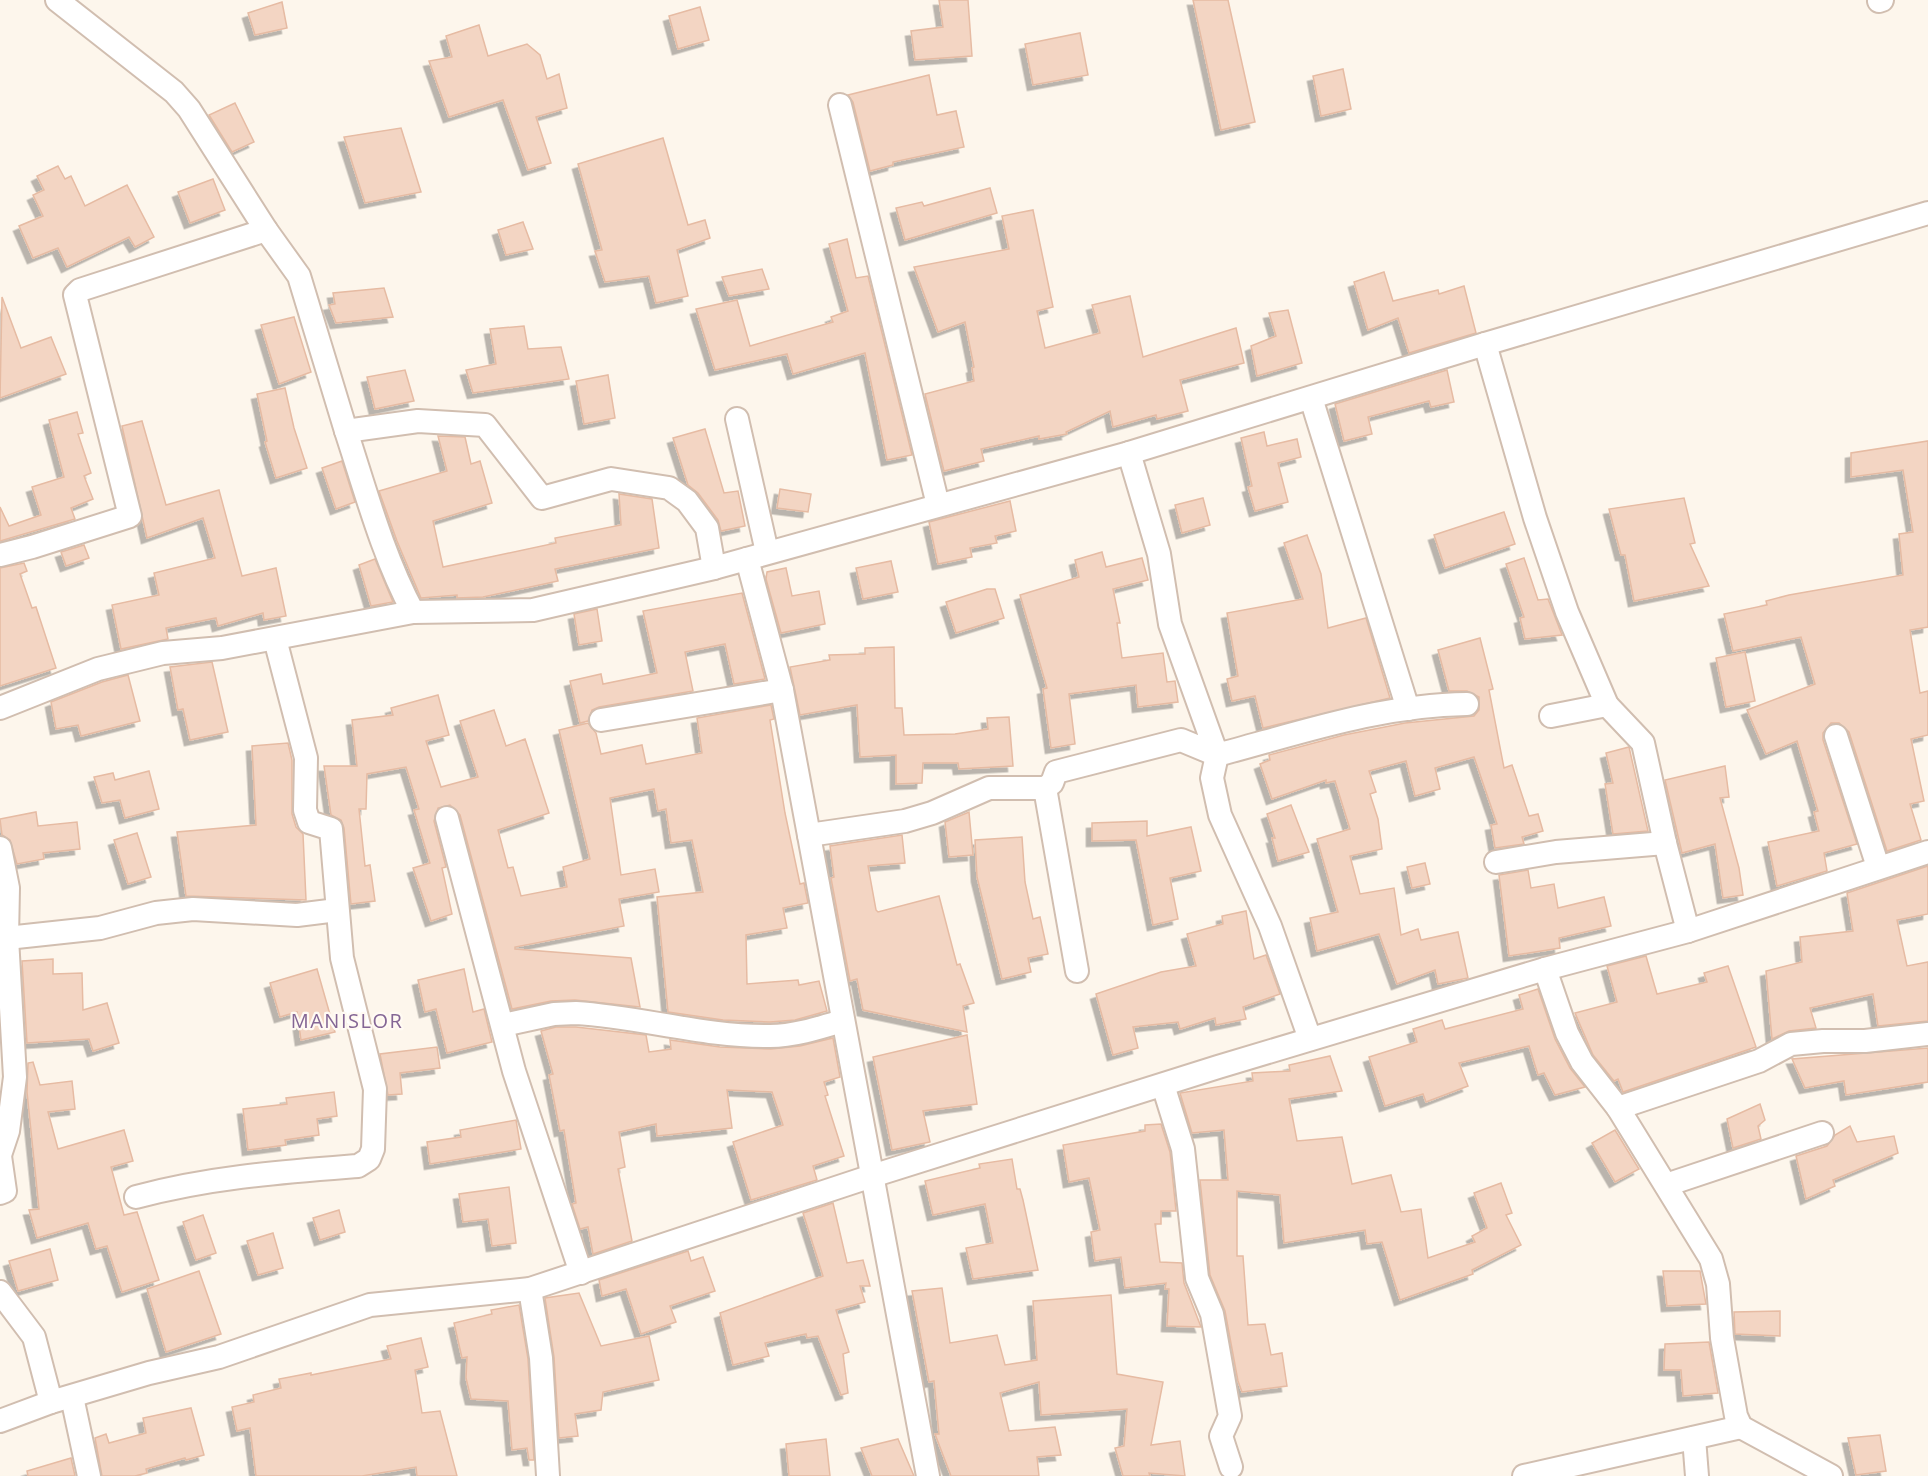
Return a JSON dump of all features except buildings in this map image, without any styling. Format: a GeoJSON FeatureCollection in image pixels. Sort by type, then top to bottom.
{"type":"FeatureCollection","features":[{"type":"Feature","properties":{"kind":"street"},"geometry":{"type":"LineString","coordinates":[[57,0],[174,92],[189,109],[266,230],[299,276],[380,534],[400,588],[413,612]]}},
{"type":"Feature","properties":{"kind":"street"},"geometry":{"type":"LineString","coordinates":[[840,105],[938,505]]}},
{"type":"Feature","properties":{"kind":"street"},"geometry":{"type":"LineString","coordinates":[[0,708],[98,669],[163,653],[222,648],[413,612],[533,610],[714,568],[1129,453],[1485,344],[1928,213]]}},
{"type":"Feature","properties":{"kind":"street"},"geometry":{"type":"LineString","coordinates":[[0,555],[32,548],[129,516],[75,295],[80,290],[266,230]]}},
{"type":"Feature","properties":{"kind":"street"},"geometry":{"type":"LineString","coordinates":[[1485,344],[1542,539],[1567,612],[1607,705],[1643,743],[1665,843],[1688,931]]}},
{"type":"Feature","properties":{"kind":"street"},"geometry":{"type":"LineString","coordinates":[[1311,398],[1408,709]]}},
{"type":"Feature","properties":{"kind":"street"},"geometry":{"type":"LineString","coordinates":[[737,419],[757,555],[928,1476]]}},
{"type":"Feature","properties":{"kind":"street"},"geometry":{"type":"LineString","coordinates":[[346,431],[418,421],[485,425],[542,498],[611,479],[669,488],[687,501],[707,528],[714,568]]}},
{"type":"Feature","properties":{"kind":"street"},"geometry":{"type":"LineString","coordinates":[[1129,453],[1159,554],[1170,624],[1217,754],[1212,778],[1220,815],[1254,897],[1270,926],[1310,1039]]}},
{"type":"Feature","properties":{"kind":"street"},"geometry":{"type":"LineString","coordinates":[[136,1197],[184,1184],[241,1175],[358,1166],[369,1160],[374,1149],[375,1089],[342,958],[331,830],[309,822],[305,810],[306,758],[275,639]]}},
{"type":"Feature","properties":{"kind":"street"},"geometry":{"type":"LineString","coordinates":[[601,720],[782,690]]}},
{"type":"Feature","properties":{"kind":"street"},"geometry":{"type":"LineString","coordinates":[[808,835],[904,821],[932,813],[989,789],[1045,788],[1052,783],[1056,772],[1181,740],[1217,754],[1340,720],[1408,709],[1467,704]]}},
{"type":"Feature","properties":{"kind":"street"},"geometry":{"type":"LineString","coordinates":[[1551,716],[1607,705]]}},
{"type":"Feature","properties":{"kind":"street"},"geometry":{"type":"LineString","coordinates":[[1836,735],[1878,867]]}},
{"type":"Feature","properties":{"kind":"street"},"geometry":{"type":"LineString","coordinates":[[1045,788],[1077,971]]}},
{"type":"Feature","properties":{"kind":"street"},"geometry":{"type":"LineString","coordinates":[[447,818],[514,1071],[581,1273]]}},
{"type":"Feature","properties":{"kind":"street"},"geometry":{"type":"LineString","coordinates":[[1496,862],[1556,852],[1665,843]]}},
{"type":"Feature","properties":{"kind":"street"},"geometry":{"type":"LineString","coordinates":[[0,848],[15,1077],[8,1131],[0,1155],[5,1191],[0,1193]]}},
{"type":"Feature","properties":{"kind":"street"},"geometry":{"type":"LineString","coordinates":[[0,1421],[149,1373],[219,1357],[370,1305],[530,1289],[872,1176],[1162,1085],[1545,969],[1688,931],[1928,852]]}},
{"type":"Feature","properties":{"kind":"street"},"geometry":{"type":"LineString","coordinates":[[7,938],[100,928],[156,913],[193,909],[297,915],[337,910]]}},
{"type":"Feature","properties":{"kind":"street"},"geometry":{"type":"LineString","coordinates":[[1545,969],[1572,1043],[1582,1062],[1618,1108],[1711,1259],[1718,1284],[1722,1338],[1740,1427],[1831,1476]]}},
{"type":"Feature","properties":{"kind":"street"},"geometry":{"type":"LineString","coordinates":[[503,1025],[554,1014],[576,1013],[676,1027],[771,1036],[807,1031],[842,1021]]}},
{"type":"Feature","properties":{"kind":"street"},"geometry":{"type":"LineString","coordinates":[[1618,1108],[1759,1061],[1791,1044],[1864,1041],[1928,1034]]}},
{"type":"Feature","properties":{"kind":"street"},"geometry":{"type":"LineString","coordinates":[[1162,1085],[1183,1149],[1197,1278],[1212,1314],[1230,1416],[1221,1436],[1231,1467]]}},
{"type":"Feature","properties":{"kind":"street"},"geometry":{"type":"LineString","coordinates":[[1666,1185],[1822,1133]]}},
{"type":"Feature","properties":{"kind":"street"},"geometry":{"type":"LineString","coordinates":[[530,1289],[541,1358],[548,1476]]}},
{"type":"Feature","properties":{"kind":"street"},"geometry":{"type":"LineString","coordinates":[[0,1292],[34,1337],[61,1400],[89,1476]]}},
{"type":"Feature","properties":{"kind":"street"},"geometry":{"type":"LineString","coordinates":[[1524,1476],[1740,1427]]}},
{"type":"Feature","properties":{"kind":"street"},"geometry":{"type":"LineString","coordinates":[[1694,1438],[1697,1476]]}},
{"type":"Feature","properties":{"kind":"district","name":"MANISLOR"},"geometry":{"type":"Point","coordinates":[347,1021]}}]}
